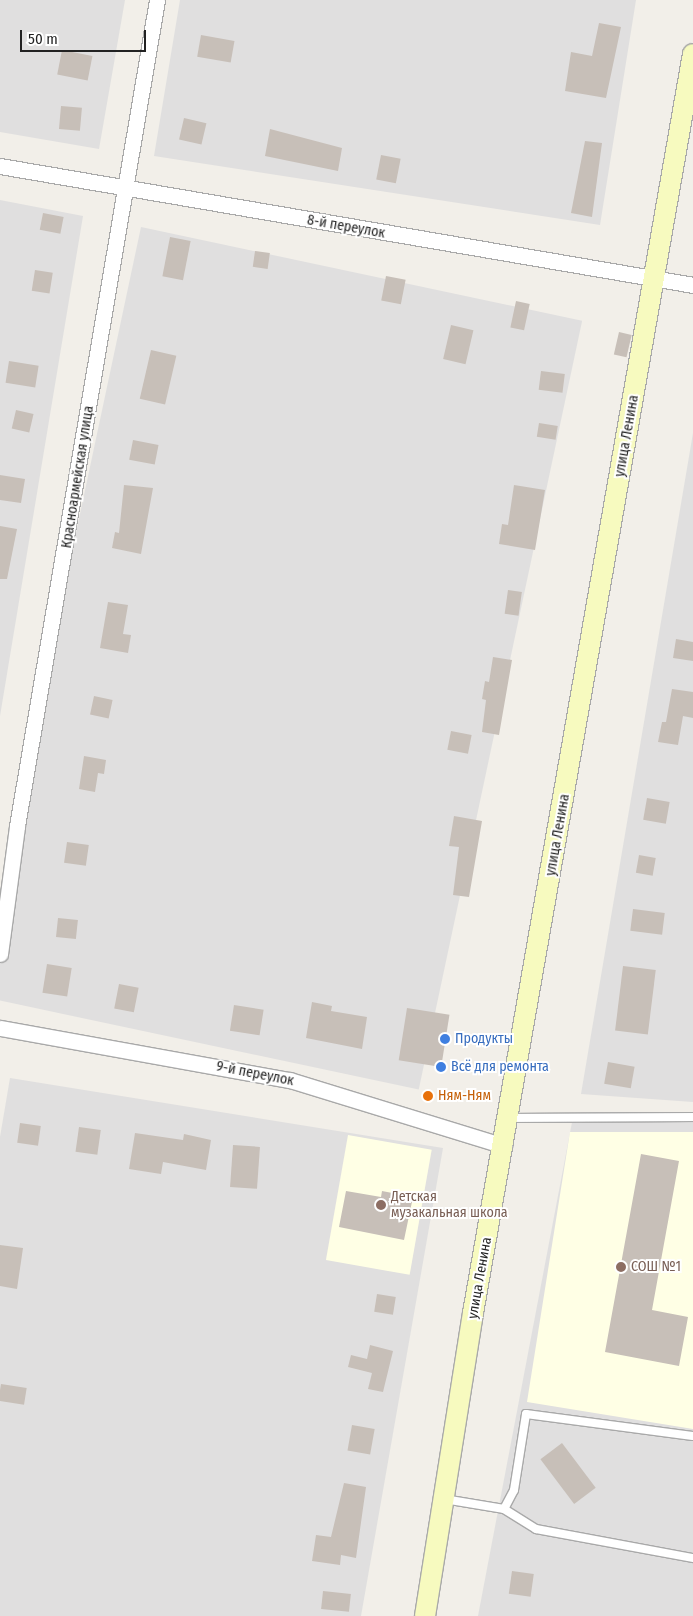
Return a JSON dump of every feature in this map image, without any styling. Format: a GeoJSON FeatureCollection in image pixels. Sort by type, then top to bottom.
{"type":"FeatureCollection","features":[{"type":"Feature","properties":{"kind":"street","name":"Красноармейская улица"},"geometry":{"type":"LineString","coordinates":[[0,954],[17,826],[157,0]]}},
{"type":"Feature","properties":{"kind":"street","name":"улица Ленина"},"geometry":{"type":"LineString","coordinates":[[425,1616],[504,1146],[693,54]]}},
{"type":"Feature","properties":{"kind":"street","name":"8-й переулок"},"geometry":{"type":"LineString","coordinates":[[0,166],[126,190],[693,285]]}},
{"type":"Feature","properties":{"kind":"street","name":"9-й переулок"},"geometry":{"type":"LineString","coordinates":[[0,1028],[290,1080],[504,1146]]}},
{"type":"Feature","properties":{"kind":"lane"},"geometry":{"type":"LineString","coordinates":[[509,1118],[693,1117]]}},
{"type":"Feature","properties":{"kind":"lane"},"geometry":{"type":"LineString","coordinates":[[504,1509],[514,1490],[526,1414],[693,1436]]}},
{"type":"Feature","properties":{"kind":"lane"},"geometry":{"type":"LineString","coordinates":[[444,1500],[504,1509],[536,1529],[693,1558]]}},
{"type":"Feature","properties":{"kind":"shaded area"},"geometry":{"type":"Polygon","coordinates":[[[0,0],[125,0],[99,149],[0,132],[0,0]]]}},
{"type":"Feature","properties":{"kind":"shaded area"},"geometry":{"type":"Polygon","coordinates":[[[180,0],[636,0],[600,225],[154,156],[180,0]]]}},
{"type":"Feature","properties":{"kind":"shaded area"},"geometry":{"type":"Polygon","coordinates":[[[0,200],[83,216],[0,716],[0,200]]]}},
{"type":"Feature","properties":{"kind":"shaded area"},"geometry":{"type":"Polygon","coordinates":[[[141,227],[582,321],[419,1090],[0,1001],[0,890],[141,227]]]}},
{"type":"Feature","properties":{"kind":"shaded area"},"geometry":{"type":"Polygon","coordinates":[[[693,433],[693,1102],[581,1094],[693,433]]]}},
{"type":"Feature","properties":{"kind":"shaded area"},"geometry":{"type":"Polygon","coordinates":[[[10,1078],[443,1148],[361,1616],[0,1616],[0,1137],[10,1078]]]}},
{"type":"Feature","properties":{"kind":"shaded area"},"geometry":{"type":"Polygon","coordinates":[[[573,1117],[693,1119],[693,1616],[478,1616],[573,1117]]]}},
{"type":"Feature","properties":{"kind":"shaded area","name":"СОШ №1"},"geometry":{"type":"Polygon","coordinates":[[[570,1132],[693,1132],[693,1429],[527,1402],[570,1132]]]}},
{"type":"Feature","properties":{"kind":"shaded area","name":"Детская музакальная школа"},"geometry":{"type":"Polygon","coordinates":[[[348,1135],[432,1150],[410,1275],[326,1260],[348,1135]]]}},
{"type":"Feature","properties":{"kind":"building"},"geometry":{"type":"Polygon","coordinates":[[[599,23],[621,27],[606,98],[565,91],[571,52],[592,56],[599,23]]]}},
{"type":"Feature","properties":{"kind":"building"},"geometry":{"type":"Polygon","coordinates":[[[201,35],[234,41],[231,63],[197,57],[201,35]]]}},
{"type":"Feature","properties":{"kind":"building"},"geometry":{"type":"Polygon","coordinates":[[[62,50],[92,56],[88,80],[57,75],[62,50]]]}},
{"type":"Feature","properties":{"kind":"building"},"geometry":{"type":"Polygon","coordinates":[[[61,106],[82,108],[80,131],[59,129],[61,106]]]}},
{"type":"Feature","properties":{"kind":"building"},"geometry":{"type":"Polygon","coordinates":[[[184,118],[206,123],[201,145],[179,139],[184,118]]]}},
{"type":"Feature","properties":{"kind":"building"},"geometry":{"type":"Polygon","coordinates":[[[270,129],[342,148],[338,171],[265,156],[270,129]]]}},
{"type":"Feature","properties":{"kind":"building"},"geometry":{"type":"Polygon","coordinates":[[[585,141],[602,143],[592,217],[571,213],[585,141]]]}},
{"type":"Feature","properties":{"kind":"building"},"geometry":{"type":"Polygon","coordinates":[[[381,155],[401,159],[396,183],[376,180],[381,155]]]}},
{"type":"Feature","properties":{"kind":"building"},"geometry":{"type":"Polygon","coordinates":[[[43,213],[64,217],[60,234],[40,230],[43,213]]]}},
{"type":"Feature","properties":{"kind":"building"},"geometry":{"type":"Polygon","coordinates":[[[170,237],[191,241],[183,280],[162,276],[170,237]]]}},
{"type":"Feature","properties":{"kind":"building"},"geometry":{"type":"Polygon","coordinates":[[[255,251],[270,253],[268,269],[253,267],[255,251]]]}},
{"type":"Feature","properties":{"kind":"building"},"geometry":{"type":"Polygon","coordinates":[[[35,270],[53,273],[49,294],[32,291],[35,270]]]}},
{"type":"Feature","properties":{"kind":"building"},"geometry":{"type":"Polygon","coordinates":[[[386,276],[406,280],[401,304],[381,301],[386,276]]]}},
{"type":"Feature","properties":{"kind":"building"},"geometry":{"type":"Polygon","coordinates":[[[516,301],[530,304],[524,330],[510,327],[516,301]]]}},
{"type":"Feature","properties":{"kind":"building"},"geometry":{"type":"Polygon","coordinates":[[[451,325],[473,330],[466,364],[443,359],[451,325]]]}},
{"type":"Feature","properties":{"kind":"building"},"geometry":{"type":"Polygon","coordinates":[[[619,332],[632,335],[626,357],[614,354],[619,332]]]}},
{"type":"Feature","properties":{"kind":"building"},"geometry":{"type":"Polygon","coordinates":[[[151,350],[176,356],[165,405],[140,399],[151,350]]]}},
{"type":"Feature","properties":{"kind":"building"},"geometry":{"type":"Polygon","coordinates":[[[9,361],[39,366],[35,387],[6,383],[9,361]]]}},
{"type":"Feature","properties":{"kind":"building"},"geometry":{"type":"Polygon","coordinates":[[[541,371],[565,374],[563,393],[539,390],[541,371]]]}},
{"type":"Feature","properties":{"kind":"building"},"geometry":{"type":"Polygon","coordinates":[[[16,410],[34,414],[29,433],[12,429],[16,410]]]}},
{"type":"Feature","properties":{"kind":"building"},"geometry":{"type":"Polygon","coordinates":[[[539,423],[558,426],[556,440],[537,437],[539,423]]]}},
{"type":"Feature","properties":{"kind":"building"},"geometry":{"type":"Polygon","coordinates":[[[133,440],[159,445],[155,465],[129,460],[133,440]]]}},
{"type":"Feature","properties":{"kind":"building"},"geometry":{"type":"Polygon","coordinates":[[[0,475],[25,479],[21,503],[0,500],[0,475]]]}},
{"type":"Feature","properties":{"kind":"building"},"geometry":{"type":"Polygon","coordinates":[[[124,485],[153,488],[141,554],[112,548],[115,532],[119,533],[124,485]]]}},
{"type":"Feature","properties":{"kind":"building"},"geometry":{"type":"Polygon","coordinates":[[[514,485],[545,490],[535,550],[499,544],[502,524],[508,525],[514,485]]]}},
{"type":"Feature","properties":{"kind":"building"},"geometry":{"type":"Polygon","coordinates":[[[0,526],[17,529],[7,579],[0,579],[0,526]]]}},
{"type":"Feature","properties":{"kind":"building"},"geometry":{"type":"Polygon","coordinates":[[[508,590],[522,592],[519,616],[505,614],[508,590]]]}},
{"type":"Feature","properties":{"kind":"building"},"geometry":{"type":"Polygon","coordinates":[[[108,602],[128,605],[123,634],[131,635],[128,653],[100,648],[108,602]]]}},
{"type":"Feature","properties":{"kind":"building"},"geometry":{"type":"Polygon","coordinates":[[[676,639],[693,642],[693,661],[673,658],[676,639]]]}},
{"type":"Feature","properties":{"kind":"building"},"geometry":{"type":"Polygon","coordinates":[[[493,657],[512,660],[499,735],[482,732],[486,700],[482,699],[485,681],[489,682],[493,657]]]}},
{"type":"Feature","properties":{"kind":"building"},"geometry":{"type":"Polygon","coordinates":[[[672,689],[693,692],[693,718],[683,716],[678,745],[658,742],[662,722],[666,722],[672,689]]]}},
{"type":"Feature","properties":{"kind":"building"},"geometry":{"type":"Polygon","coordinates":[[[94,696],[113,700],[109,719],[90,715],[94,696]]]}},
{"type":"Feature","properties":{"kind":"building"},"geometry":{"type":"Polygon","coordinates":[[[451,731],[472,735],[468,754],[447,750],[451,731]]]}},
{"type":"Feature","properties":{"kind":"building"},"geometry":{"type":"Polygon","coordinates":[[[84,756],[106,760],[104,774],[98,773],[95,792],[79,789],[84,756]]]}},
{"type":"Feature","properties":{"kind":"building"},"geometry":{"type":"Polygon","coordinates":[[[647,798],[670,802],[666,824],[643,820],[647,798]]]}},
{"type":"Feature","properties":{"kind":"building"},"geometry":{"type":"Polygon","coordinates":[[[454,816],[482,821],[469,897],[453,895],[459,847],[449,846],[454,816]]]}},
{"type":"Feature","properties":{"kind":"building"},"geometry":{"type":"Polygon","coordinates":[[[67,842],[89,845],[86,866],[64,863],[67,842]]]}},
{"type":"Feature","properties":{"kind":"building"},"geometry":{"type":"Polygon","coordinates":[[[639,855],[656,858],[653,876],[636,873],[639,855]]]}},
{"type":"Feature","properties":{"kind":"building"},"geometry":{"type":"Polygon","coordinates":[[[633,909],[665,913],[662,935],[630,931],[633,909]]]}},
{"type":"Feature","properties":{"kind":"building"},"geometry":{"type":"Polygon","coordinates":[[[58,918],[78,920],[76,939],[56,937],[58,918]]]}},
{"type":"Feature","properties":{"kind":"building"},"geometry":{"type":"Polygon","coordinates":[[[47,964],[72,968],[67,997],[42,993],[47,964]]]}},
{"type":"Feature","properties":{"kind":"building"},"geometry":{"type":"Polygon","coordinates":[[[623,966],[656,970],[648,1035],[615,1031],[623,966]]]}},
{"type":"Feature","properties":{"kind":"building"},"geometry":{"type":"Polygon","coordinates":[[[119,984],[139,988],[134,1012],[114,1009],[119,984]]]}},
{"type":"Feature","properties":{"kind":"building"},"geometry":{"type":"Polygon","coordinates":[[[312,1002],[332,1006],[331,1011],[367,1017],[362,1049],[306,1038],[312,1002]]]}},
{"type":"Feature","properties":{"kind":"building"},"geometry":{"type":"Polygon","coordinates":[[[234,1005],[264,1010],[260,1035],[230,1031],[234,1005]]]}},
{"type":"Feature","properties":{"kind":"building"},"geometry":{"type":"Polygon","coordinates":[[[407,1008],[449,1015],[441,1067],[399,1060],[407,1008]]]}},
{"type":"Feature","properties":{"kind":"building"},"geometry":{"type":"Polygon","coordinates":[[[608,1062],[635,1067],[631,1088],[604,1084],[608,1062]]]}},
{"type":"Feature","properties":{"kind":"building"},"geometry":{"type":"Polygon","coordinates":[[[20,1123],[41,1126],[38,1146],[17,1143],[20,1123]]]}},
{"type":"Feature","properties":{"kind":"building"},"geometry":{"type":"Polygon","coordinates":[[[79,1127],[101,1130],[97,1155],[76,1152],[79,1127]]]}},
{"type":"Feature","properties":{"kind":"building"},"geometry":{"type":"Polygon","coordinates":[[[135,1133],[183,1140],[184,1134],[211,1140],[206,1170],[163,1162],[161,1174],[129,1169],[135,1133]]]}},
{"type":"Feature","properties":{"kind":"building"},"geometry":{"type":"Polygon","coordinates":[[[233,1145],[260,1147],[257,1189],[230,1187],[233,1145]]]}},
{"type":"Feature","properties":{"kind":"building"},"geometry":{"type":"Polygon","coordinates":[[[641,1154],[679,1161],[652,1310],[688,1317],[679,1366],[605,1352],[641,1154]]]}},
{"type":"Feature","properties":{"kind":"building"},"geometry":{"type":"Polygon","coordinates":[[[346,1191],[381,1197],[382,1191],[413,1197],[404,1240],[339,1227],[346,1191]]]}},
{"type":"Feature","properties":{"kind":"building"},"geometry":{"type":"Polygon","coordinates":[[[0,1245],[23,1248],[17,1289],[0,1286],[0,1245]]]}},
{"type":"Feature","properties":{"kind":"building"},"geometry":{"type":"Polygon","coordinates":[[[377,1294],[396,1297],[393,1315],[374,1312],[377,1294]]]}},
{"type":"Feature","properties":{"kind":"building"},"geometry":{"type":"Polygon","coordinates":[[[370,1345],[393,1351],[383,1392],[368,1389],[372,1373],[348,1367],[351,1355],[367,1359],[370,1345]]]}},
{"type":"Feature","properties":{"kind":"building"},"geometry":{"type":"Polygon","coordinates":[[[1,1384],[27,1388],[24,1405],[0,1401],[1,1384]]]}},
{"type":"Feature","properties":{"kind":"building"},"geometry":{"type":"Polygon","coordinates":[[[352,1425],[375,1429],[370,1455],[347,1451],[352,1425]]]}},
{"type":"Feature","properties":{"kind":"building"},"geometry":{"type":"Polygon","coordinates":[[[562,1443],[596,1488],[574,1504],[540,1459],[562,1443]]]}},
{"type":"Feature","properties":{"kind":"building"},"geometry":{"type":"Polygon","coordinates":[[[344,1483],[366,1487],[356,1558],[341,1555],[340,1565],[312,1561],[316,1535],[331,1537],[344,1483]]]}},
{"type":"Feature","properties":{"kind":"building"},"geometry":{"type":"Polygon","coordinates":[[[512,1571],[534,1574],[531,1597],[509,1594],[512,1571]]]}},
{"type":"Feature","properties":{"kind":"building"},"geometry":{"type":"Polygon","coordinates":[[[323,1591],[351,1594],[349,1612],[321,1609],[323,1591]]]}},
{"type":"Feature","properties":{"kind":"place","name":"Продукты"},"geometry":{"type":"Point","coordinates":[445,1039]}},
{"type":"Feature","properties":{"kind":"place","name":"Всё для ремонта"},"geometry":{"type":"Point","coordinates":[441,1067]}},
{"type":"Feature","properties":{"kind":"place","name":"Ням-Ням"},"geometry":{"type":"Point","coordinates":[428,1096]}},
{"type":"Feature","properties":{"kind":"place","name":"Детская музакальная школа"},"geometry":{"type":"Point","coordinates":[381,1205]}},
{"type":"Feature","properties":{"kind":"place","name":"СОШ №1"},"geometry":{"type":"Point","coordinates":[621,1267]}}]}
